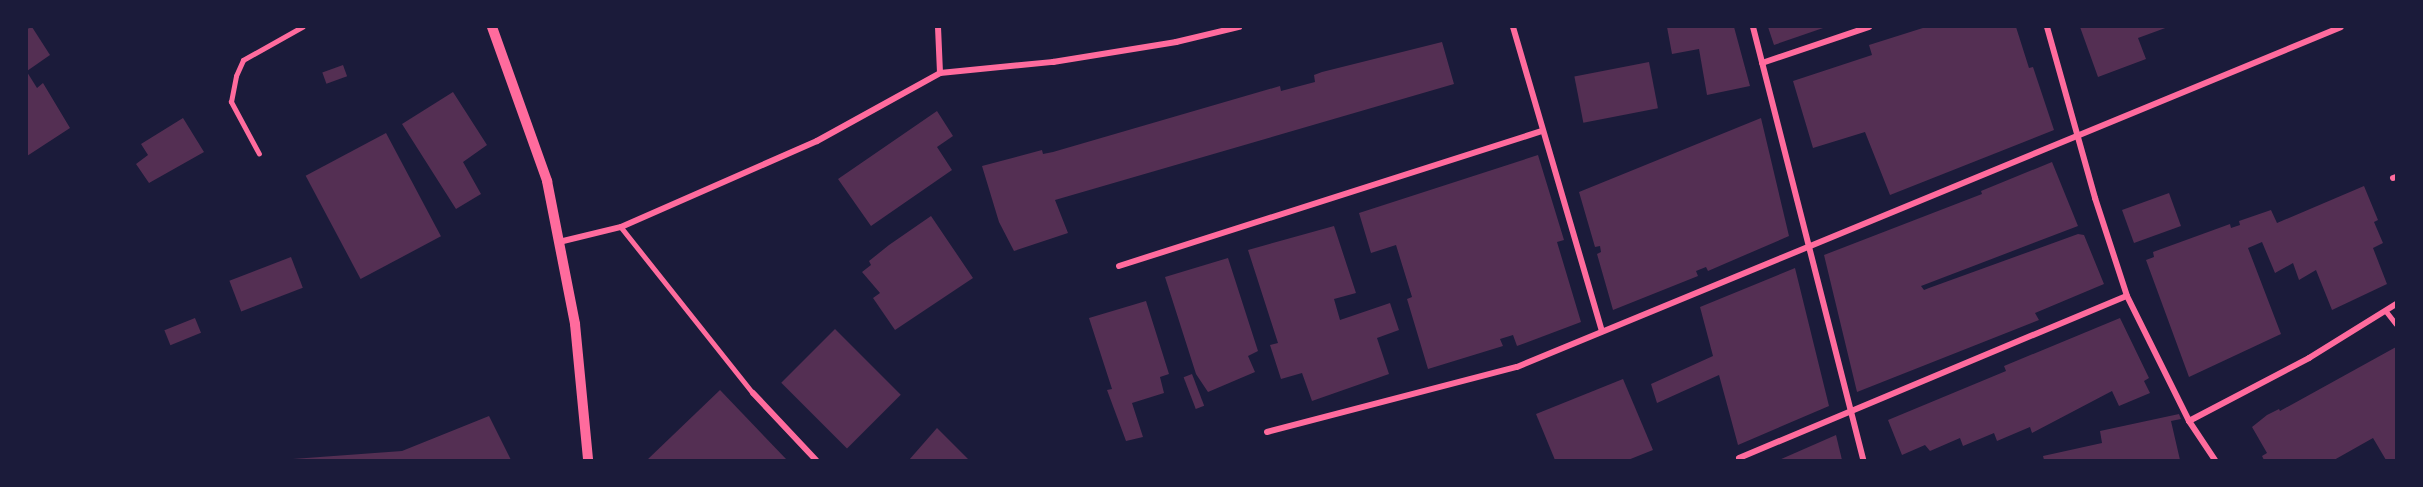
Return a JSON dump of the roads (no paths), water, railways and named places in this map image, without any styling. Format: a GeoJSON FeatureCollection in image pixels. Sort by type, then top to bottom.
{"type":"FeatureCollection","features":[{"type":"Feature","properties":{"kind":"street"},"geometry":{"type":"LineString","coordinates":[[492,27],[547,181],[575,324],[588,460]]}},
{"type":"Feature","properties":{"kind":"street"},"geometry":{"type":"LineString","coordinates":[[938,27],[940,73]]}},
{"type":"Feature","properties":{"kind":"street"},"geometry":{"type":"LineString","coordinates":[[559,242],[621,228],[817,141],[940,73],[1053,62],[1176,42],[1239,27]]}},
{"type":"Feature","properties":{"kind":"street"},"geometry":{"type":"LineString","coordinates":[[1513,27],[1602,331]]}},
{"type":"Feature","properties":{"kind":"street"},"geometry":{"type":"LineString","coordinates":[[1754,27],[1863,460]]}},
{"type":"Feature","properties":{"kind":"street"},"geometry":{"type":"LineString","coordinates":[[1762,63],[1869,27]]}},
{"type":"Feature","properties":{"kind":"street"},"geometry":{"type":"LineString","coordinates":[[2047,27],[2127,296],[2189,421],[2215,460]]}},
{"type":"Feature","properties":{"kind":"street"},"geometry":{"type":"LineString","coordinates":[[1267,432],[1517,367],[2341,27]]}},
{"type":"Feature","properties":{"kind":"street"},"geometry":{"type":"LineString","coordinates":[[1119,266],[1542,131]]}},
{"type":"Feature","properties":{"kind":"street"},"geometry":{"type":"LineString","coordinates":[[1737,459],[2127,296]]}},
{"type":"Feature","properties":{"kind":"street"},"geometry":{"type":"LineString","coordinates":[[2189,421],[2309,358],[2396,304]]}},
{"type":"Feature","properties":{"kind":"street"},"geometry":{"type":"LineString","coordinates":[[753,393],[816,460]]}},
{"type":"Feature","properties":{"kind":"lane"},"geometry":{"type":"LineString","coordinates":[[259,154],[231,102],[236,76],[243,60],[302,27]]}},
{"type":"Feature","properties":{"kind":"lane"},"geometry":{"type":"LineString","coordinates":[[621,228],[753,393]]}},
{"type":"Feature","properties":{"kind":"lane"},"geometry":{"type":"LineString","coordinates":[[2386,311],[2396,324]]}}]}
